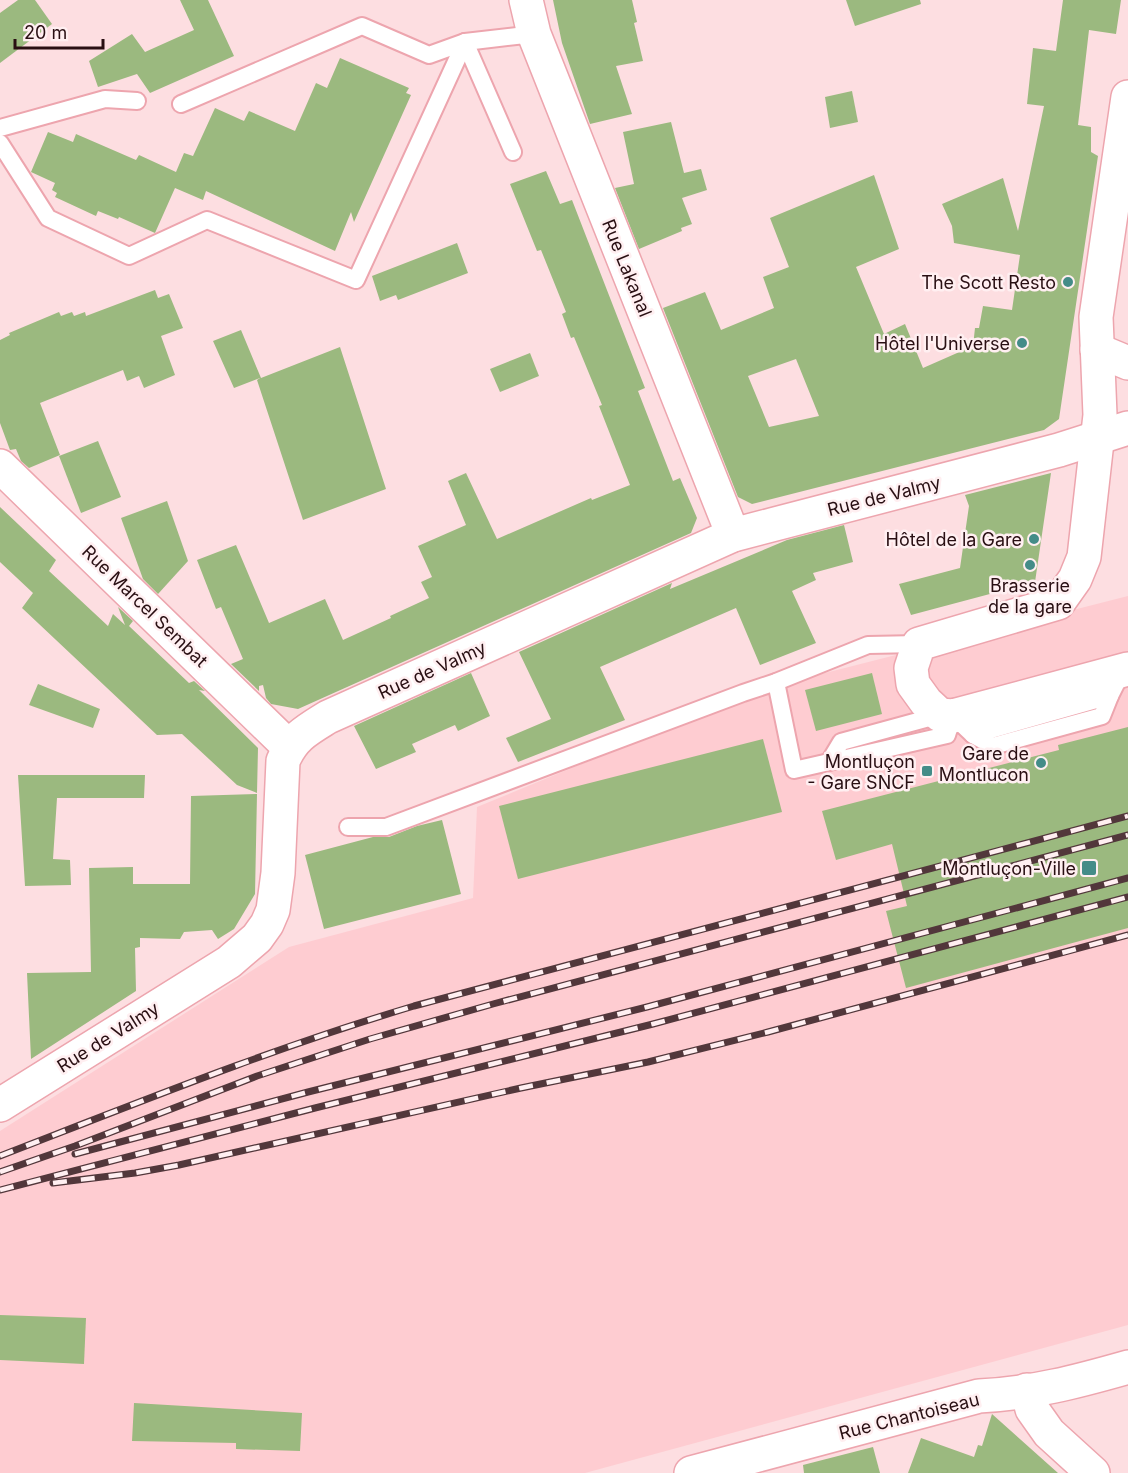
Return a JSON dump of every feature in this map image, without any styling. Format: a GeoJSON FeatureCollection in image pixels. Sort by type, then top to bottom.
{"type":"FeatureCollection","features":[{"type":"Feature","properties":{"kind":"street","name":"Rue Lakanal"},"geometry":{"type":"LineString","coordinates":[[526,0],[534,34],[733,535]]}},
{"type":"Feature","properties":{"kind":"street"},"geometry":{"type":"LineString","coordinates":[[1120,679],[955,722],[926,702],[913,684],[912,668],[919,644],[1058,603],[1076,579],[1084,557],[1113,432],[1100,415],[1096,317],[1128,97]]}},
{"type":"Feature","properties":{"kind":"street"},"geometry":{"type":"LineString","coordinates":[[1096,350],[1128,363]]}},
{"type":"Feature","properties":{"kind":"street","name":"Rue de Valmy"},"geometry":{"type":"LineString","coordinates":[[0,1105],[229,962],[257,938],[267,924],[276,897],[284,761],[289,747],[306,731],[328,717],[733,535],[1059,450],[1113,432]]}},
{"type":"Feature","properties":{"kind":"street","name":"Rue Marcel Sembat"},"geometry":{"type":"LineString","coordinates":[[0,466],[289,747]]}},
{"type":"Feature","properties":{"kind":"street","name":"Rue Chantoiseau"},"geometry":{"type":"LineString","coordinates":[[691,1473],[740,1467],[979,1396],[1076,1382],[1128,1367]]}},
{"type":"Feature","properties":{"kind":"street"},"geometry":{"type":"LineString","coordinates":[[1027,1390],[1032,1409],[1049,1433],[1093,1473]]}},
{"type":"Feature","properties":{"kind":"lane"},"geometry":{"type":"LineString","coordinates":[[181,104],[362,26],[429,55],[465,42],[534,34]]}},
{"type":"Feature","properties":{"kind":"lane"},"geometry":{"type":"LineString","coordinates":[[0,143],[48,218],[129,256],[207,220],[356,280],[465,42]]}},
{"type":"Feature","properties":{"kind":"lane"},"geometry":{"type":"LineString","coordinates":[[465,42],[513,152]]}},
{"type":"Feature","properties":{"kind":"lane"},"geometry":{"type":"LineString","coordinates":[[0,128],[105,99],[137,102]]}},
{"type":"Feature","properties":{"kind":"lane"},"geometry":{"type":"LineString","coordinates":[[348,827],[386,827],[776,682],[868,645],[919,644]]}},
{"type":"Feature","properties":{"kind":"lane"},"geometry":{"type":"LineString","coordinates":[[776,682],[794,770],[829,762],[841,742],[955,722]]}},
{"type":"Feature","properties":{"kind":"shaded area"},"geometry":{"type":"Polygon","coordinates":[[[1128,596],[1128,1325],[585,1473],[0,1473],[0,1131],[289,947],[473,898],[477,807],[766,688],[1128,596]]]}},
{"type":"Feature","properties":{"kind":"building"},"geometry":{"type":"Polygon","coordinates":[[[18,0],[35,0],[52,24],[0,63],[0,13],[18,0]]]}},
{"type":"Feature","properties":{"kind":"building"},"geometry":{"type":"Polygon","coordinates":[[[180,0],[208,0],[234,56],[150,93],[137,74],[98,87],[89,61],[132,34],[145,52],[194,30],[180,0]]]}},
{"type":"Feature","properties":{"kind":"building"},"geometry":{"type":"Polygon","coordinates":[[[553,0],[632,0],[637,22],[634,23],[643,61],[616,66],[632,114],[590,124],[562,43],[553,0]]]}},
{"type":"Feature","properties":{"kind":"building"},"geometry":{"type":"Polygon","coordinates":[[[846,0],[920,0],[921,4],[855,26],[846,0]]]}},
{"type":"Feature","properties":{"kind":"building"},"geometry":{"type":"Polygon","coordinates":[[[1063,0],[1121,0],[1116,34],[1089,30],[1078,125],[1091,127],[1091,152],[1098,156],[1059,419],[1044,430],[752,504],[738,497],[663,308],[705,292],[721,330],[774,308],[763,277],[789,267],[770,218],[874,175],[899,249],[856,267],[884,334],[905,324],[923,368],[973,346],[975,328],[979,328],[983,306],[1012,310],[1020,255],[954,243],[952,226],[942,204],[1003,178],[1018,231],[1044,106],[1027,104],[1033,48],[1056,51],[1063,0]],[[796,359],[748,376],[769,427],[819,416],[796,359]]]}},
{"type":"Feature","properties":{"kind":"building"},"geometry":{"type":"Polygon","coordinates":[[[340,58],[409,88],[406,93],[411,95],[354,222],[351,212],[335,251],[206,191],[203,200],[175,188],[155,233],[119,217],[118,219],[98,211],[96,216],[55,197],[57,193],[52,190],[55,183],[31,172],[48,132],[73,142],[76,134],[136,160],[139,155],[176,172],[184,153],[193,156],[215,108],[244,121],[249,111],[295,131],[316,83],[327,88],[340,58]]]}},
{"type":"Feature","properties":{"kind":"building"},"geometry":{"type":"Polygon","coordinates":[[[852,91],[858,122],[830,128],[825,97],[852,91]]]}},
{"type":"Feature","properties":{"kind":"building"},"geometry":{"type":"Polygon","coordinates":[[[671,122],[684,173],[701,169],[707,190],[682,198],[692,224],[681,228],[682,231],[639,249],[615,188],[634,184],[623,132],[671,122]]]}},
{"type":"Feature","properties":{"kind":"building"},"geometry":{"type":"Polygon","coordinates":[[[546,171],[560,204],[572,200],[645,388],[638,391],[673,481],[680,478],[697,518],[691,533],[298,709],[271,704],[266,698],[263,685],[259,686],[259,691],[231,664],[243,659],[221,607],[216,609],[197,560],[236,545],[269,623],[325,599],[343,640],[429,598],[421,582],[432,577],[418,546],[466,525],[448,481],[466,473],[497,539],[591,498],[592,500],[630,485],[599,406],[602,405],[562,314],[566,312],[541,250],[537,251],[510,184],[546,171]]]}},
{"type":"Feature","properties":{"kind":"building"},"geometry":{"type":"Polygon","coordinates":[[[457,243],[468,273],[398,300],[396,295],[380,301],[372,276],[457,243]]]}},
{"type":"Feature","properties":{"kind":"building"},"geometry":{"type":"Polygon","coordinates":[[[155,290],[158,298],[169,294],[183,328],[161,336],[175,375],[144,388],[139,376],[127,381],[123,370],[40,403],[60,455],[29,468],[21,461],[16,449],[10,450],[0,423],[0,340],[10,335],[9,333],[59,312],[61,316],[72,312],[74,316],[85,312],[86,316],[155,290]]]}},
{"type":"Feature","properties":{"kind":"building"},"geometry":{"type":"Polygon","coordinates":[[[241,330],[261,378],[340,347],[386,489],[303,520],[257,380],[260,378],[234,388],[213,341],[241,330]]]}},
{"type":"Feature","properties":{"kind":"building"},"geometry":{"type":"Polygon","coordinates":[[[530,353],[539,376],[500,392],[490,369],[530,353]]]}},
{"type":"Feature","properties":{"kind":"building"},"geometry":{"type":"Polygon","coordinates":[[[98,441],[121,497],[81,513],[59,456],[98,441]]]}},
{"type":"Feature","properties":{"kind":"building"},"geometry":{"type":"Polygon","coordinates":[[[1051,473],[1035,582],[911,615],[899,584],[960,568],[969,506],[965,495],[1051,473]]]}},
{"type":"Feature","properties":{"kind":"building"},"geometry":{"type":"Polygon","coordinates":[[[167,501],[188,561],[158,594],[143,579],[121,518],[167,501]]]}},
{"type":"Feature","properties":{"kind":"building"},"geometry":{"type":"Polygon","coordinates":[[[0,507],[56,560],[49,571],[108,626],[113,614],[125,625],[118,607],[133,621],[129,626],[189,683],[194,681],[205,691],[199,690],[258,748],[257,793],[237,785],[182,734],[157,735],[22,608],[33,593],[0,562],[0,507]]]}},
{"type":"Feature","properties":{"kind":"building"},"geometry":{"type":"Polygon","coordinates":[[[844,525],[853,562],[813,573],[816,580],[792,591],[816,643],[760,665],[736,608],[600,667],[625,720],[518,762],[506,738],[551,719],[519,652],[672,583],[670,589],[787,540],[844,525]]]}},
{"type":"Feature","properties":{"kind":"building"},"geometry":{"type":"Polygon","coordinates":[[[471,673],[490,716],[458,731],[455,725],[412,744],[416,752],[376,769],[354,726],[471,673]]]}},
{"type":"Feature","properties":{"kind":"building"},"geometry":{"type":"Polygon","coordinates":[[[872,673],[882,714],[816,731],[805,690],[872,673]]]}},
{"type":"Feature","properties":{"kind":"building"},"geometry":{"type":"Polygon","coordinates":[[[38,684],[100,709],[93,728],[29,705],[38,684]]]}},
{"type":"Feature","properties":{"kind":"building"},"geometry":{"type":"Polygon","coordinates":[[[1128,727],[1128,928],[906,988],[886,911],[907,906],[892,844],[836,860],[822,811],[1059,750],[1058,745],[1128,727]]]}},
{"type":"Feature","properties":{"kind":"building"},"geometry":{"type":"Polygon","coordinates":[[[763,739],[782,812],[518,879],[499,806],[763,739]]]}},
{"type":"Feature","properties":{"kind":"building"},"geometry":{"type":"Polygon","coordinates":[[[18,775],[145,775],[144,798],[57,798],[53,859],[70,860],[71,885],[25,886],[18,775]]]}},
{"type":"Feature","properties":{"kind":"building"},"geometry":{"type":"Polygon","coordinates":[[[257,794],[255,894],[234,929],[218,939],[212,930],[184,932],[180,939],[140,938],[140,947],[135,948],[136,991],[31,1059],[27,973],[91,972],[89,868],[133,867],[133,884],[190,884],[191,796],[257,794]]]}},
{"type":"Feature","properties":{"kind":"building"},"geometry":{"type":"Polygon","coordinates":[[[442,820],[461,894],[324,929],[305,855],[373,837],[389,837],[417,826],[442,820]]]}},
{"type":"Feature","properties":{"kind":"building"},"geometry":{"type":"Polygon","coordinates":[[[0,1315],[86,1318],[84,1364],[0,1360],[0,1315]]]}},
{"type":"Feature","properties":{"kind":"building"},"geometry":{"type":"Polygon","coordinates":[[[134,1403],[302,1413],[300,1451],[236,1449],[236,1443],[132,1441],[134,1403]]]}},
{"type":"Feature","properties":{"kind":"building"},"geometry":{"type":"Polygon","coordinates":[[[992,1414],[1058,1473],[908,1473],[921,1438],[974,1457],[978,1445],[982,1446],[992,1414]]]}},
{"type":"Feature","properties":{"kind":"building"},"geometry":{"type":"Polygon","coordinates":[[[873,1447],[880,1473],[804,1473],[803,1465],[873,1447]]]}},
{"type":"Feature","properties":{"kind":"railway"},"geometry":{"type":"LineString","coordinates":[[0,1156],[257,1058],[414,1006],[1128,816]]}},
{"type":"Feature","properties":{"kind":"railway"},"geometry":{"type":"LineString","coordinates":[[0,1172],[75,1146],[257,1076],[370,1039],[493,1004],[1128,835]]}},
{"type":"Feature","properties":{"kind":"railway"},"geometry":{"type":"LineString","coordinates":[[75,1154],[308,1092],[647,1007],[1128,878]]}},
{"type":"Feature","properties":{"kind":"railway"},"geometry":{"type":"LineString","coordinates":[[0,1190],[315,1108],[653,1024],[1128,897]]}},
{"type":"Feature","properties":{"kind":"railway"},"geometry":{"type":"LineString","coordinates":[[53,1183],[179,1165],[521,1088],[648,1062],[1128,935]]}},
{"type":"Feature","properties":{"kind":"place","name":"The Scott Resto"},"geometry":{"type":"Point","coordinates":[1068,282]}},
{"type":"Feature","properties":{"kind":"place","name":"Hôtel l'Universe"},"geometry":{"type":"Point","coordinates":[1022,343]}},
{"type":"Feature","properties":{"kind":"place","name":"Hôtel de la Gare"},"geometry":{"type":"Point","coordinates":[1034,539]}},
{"type":"Feature","properties":{"kind":"place","name":"Brasserie de la gare"},"geometry":{"type":"Point","coordinates":[1030,565]}},
{"type":"Feature","properties":{"kind":"place","name":"Gare de Montlucon"},"geometry":{"type":"Point","coordinates":[1041,763]}},
{"type":"Feature","properties":{"kind":"place","name":"Montluçon - Gare SNCF"},"geometry":{"type":"Point","coordinates":[927,771]}},
{"type":"Feature","properties":{"kind":"place","name":"Montluçon-Ville"},"geometry":{"type":"Point","coordinates":[1089,868]}}]}
